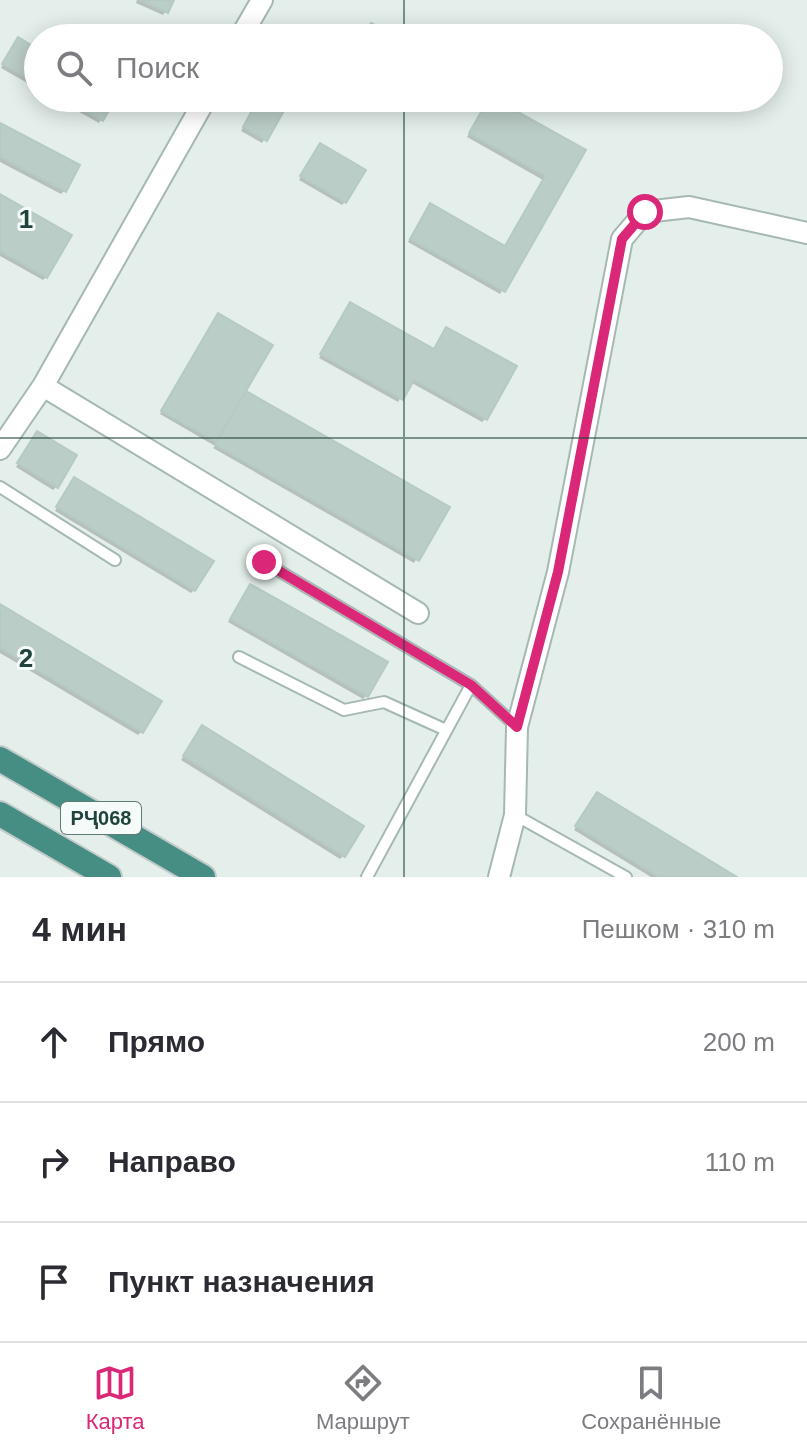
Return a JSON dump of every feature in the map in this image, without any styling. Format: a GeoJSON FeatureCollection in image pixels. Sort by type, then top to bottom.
{"type":"FeatureCollection","features":[{"type":"Feature","properties":{"kind":"highway","name":"РҶ068"},"geometry":{"type":"LineString","coordinates":[[0,759],[203,877]]}},
{"type":"Feature","properties":{"kind":"highway","name":"РҶ068"},"geometry":{"type":"LineString","coordinates":[[0,814],[109,877]]}},
{"type":"Feature","properties":{"kind":"street"},"geometry":{"type":"LineString","coordinates":[[248,24],[262,0]]}},
{"type":"Feature","properties":{"kind":"street"},"geometry":{"type":"LineString","coordinates":[[0,449],[43,386],[198,112]]}},
{"type":"Feature","properties":{"kind":"street"},"geometry":{"type":"LineString","coordinates":[[499,877],[515,815],[517,727],[558,572],[622,239],[645,212],[689,207],[807,233]]}},
{"type":"Feature","properties":{"kind":"street"},"geometry":{"type":"LineString","coordinates":[[43,386],[418,613]]}},
{"type":"Feature","properties":{"kind":"lane"},"geometry":{"type":"LineString","coordinates":[[0,487],[115,560]]}},
{"type":"Feature","properties":{"kind":"lane"},"geometry":{"type":"LineString","coordinates":[[264,562],[471,685],[517,727]]}},
{"type":"Feature","properties":{"kind":"lane"},"geometry":{"type":"LineString","coordinates":[[239,657],[344,710],[384,702],[446,730]]}},
{"type":"Feature","properties":{"kind":"lane"},"geometry":{"type":"LineString","coordinates":[[367,877],[471,685]]}},
{"type":"Feature","properties":{"kind":"lane"},"geometry":{"type":"LineString","coordinates":[[515,815],[626,877]]}},
{"type":"Feature","properties":{"kind":"building"},"geometry":{"type":"Polygon","coordinates":[[[139,0],[174,0],[168,13],[139,0]]]}},
{"type":"Feature","properties":{"kind":"building"},"geometry":{"type":"Polygon","coordinates":[[[18,37],[24,41],[24,76],[2,64],[18,37]]]}},
{"type":"Feature","properties":{"kind":"building"},"geometry":{"type":"Polygon","coordinates":[[[87,112],[108,112],[103,121],[87,112]]]}},
{"type":"Feature","properties":{"kind":"building"},"geometry":{"type":"Polygon","coordinates":[[[251,112],[283,112],[267,141],[243,127],[251,112]]]}},
{"type":"Feature","properties":{"kind":"building"},"geometry":{"type":"Polygon","coordinates":[[[481,112],[518,112],[586,150],[505,292],[410,239],[430,203],[505,246],[545,176],[469,133],[481,112]]]}},
{"type":"Feature","properties":{"kind":"building"},"geometry":{"type":"Polygon","coordinates":[[[0,123],[80,165],[66,192],[0,157],[0,123]]]}},
{"type":"Feature","properties":{"kind":"building"},"geometry":{"type":"Polygon","coordinates":[[[320,143],[366,170],[346,203],[300,176],[320,143]]]}},
{"type":"Feature","properties":{"kind":"building"},"geometry":{"type":"Polygon","coordinates":[[[0,194],[72,235],[47,278],[0,251],[0,194]]]}},
{"type":"Feature","properties":{"kind":"building"},"geometry":{"type":"Polygon","coordinates":[[[350,302],[434,349],[446,327],[517,366],[487,420],[414,380],[403,400],[320,354],[350,302]]]}},
{"type":"Feature","properties":{"kind":"building"},"geometry":{"type":"Polygon","coordinates":[[[218,313],[273,345],[216,442],[161,411],[218,313]]]}},
{"type":"Feature","properties":{"kind":"building"},"geometry":{"type":"Polygon","coordinates":[[[246,391],[450,507],[419,561],[215,445],[246,391]]]}},
{"type":"Feature","properties":{"kind":"building"},"geometry":{"type":"Polygon","coordinates":[[[37,431],[77,455],[58,488],[17,463],[37,431]]]}},
{"type":"Feature","properties":{"kind":"building"},"geometry":{"type":"Polygon","coordinates":[[[74,477],[214,561],[195,591],[56,507],[74,477]]]}},
{"type":"Feature","properties":{"kind":"building"},"geometry":{"type":"Polygon","coordinates":[[[250,584],[388,662],[368,697],[230,619],[250,584]]]}},
{"type":"Feature","properties":{"kind":"building"},"geometry":{"type":"Polygon","coordinates":[[[0,604],[162,701],[143,733],[0,648],[0,604]]]}},
{"type":"Feature","properties":{"kind":"building"},"geometry":{"type":"Polygon","coordinates":[[[202,725],[364,826],[345,857],[183,756],[202,725]]]}},
{"type":"Feature","properties":{"kind":"building"},"geometry":{"type":"Polygon","coordinates":[[[597,792],[737,877],[659,877],[575,826],[597,792]]]}},
{"type":"Feature","properties":{"kind":"route"},"geometry":{"type":"LineString","coordinates":[[264,562],[471,685],[517,727],[558,572],[622,239],[645,212]]}}]}
